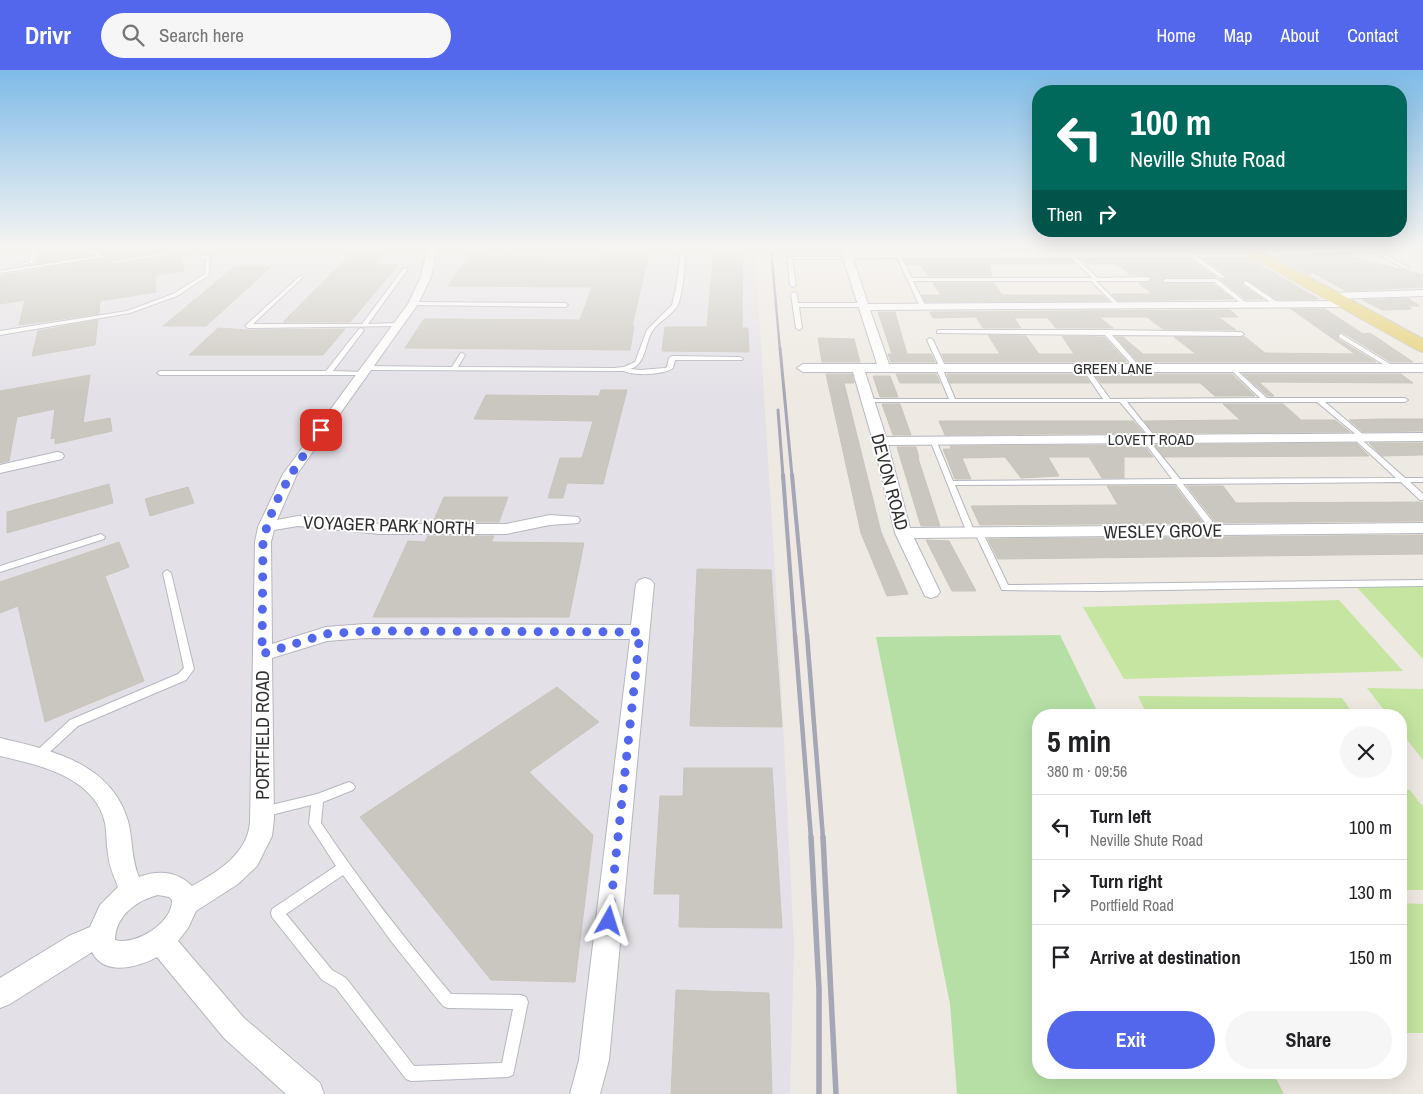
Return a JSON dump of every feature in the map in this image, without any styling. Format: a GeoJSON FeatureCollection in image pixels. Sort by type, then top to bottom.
{"type":"FeatureCollection","features":[{"type":"Feature","properties":{"kind":"main road"},"geometry":{"type":"LineString","coordinates":[[1334,297],[1423,346]]}},
{"type":"Feature","properties":{"kind":"street","name":"PORTFIELD ROAD"},"geometry":{"type":"LineString","coordinates":[[185,903],[216,888],[250,857],[260,838],[262,813],[263,542],[266,527],[290,474],[416,297]]}},
{"type":"Feature","properties":{"kind":"street"},"geometry":{"type":"LineString","coordinates":[[862,297],[884,368]]}},
{"type":"Feature","properties":{"kind":"street"},"geometry":{"type":"LineString","coordinates":[[865,306],[1348,304]]}},
{"type":"Feature","properties":{"kind":"street","name":"GREEN LANE"},"geometry":{"type":"LineString","coordinates":[[803,368],[1423,368]]}},
{"type":"Feature","properties":{"kind":"street","name":"DEVON ROAD"},"geometry":{"type":"LineString","coordinates":[[858,368],[880,441],[903,533],[931,592]]}},
{"type":"Feature","properties":{"kind":"street","name":"LOVETT ROAD"},"geometry":{"type":"LineString","coordinates":[[880,441],[1423,437]]}},
{"type":"Feature","properties":{"kind":"street"},"geometry":{"type":"LineString","coordinates":[[0,468],[57,456]]}},
{"type":"Feature","properties":{"kind":"street","name":"VOYAGER PARK NORTH"},"geometry":{"type":"LineString","coordinates":[[266,527],[298,521],[380,529],[506,529],[550,520],[572,520]]}},
{"type":"Feature","properties":{"kind":"street","name":"WESLEY GROVE"},"geometry":{"type":"LineString","coordinates":[[903,533],[1423,528]]}},
{"type":"Feature","properties":{"kind":"street"},"geometry":{"type":"LineString","coordinates":[[585,1094],[594,1060],[645,584]]}},
{"type":"Feature","properties":{"kind":"street"},"geometry":{"type":"LineString","coordinates":[[262,654],[326,634],[365,631],[640,632]]}},
{"type":"Feature","properties":{"kind":"street"},"geometry":{"type":"LineString","coordinates":[[0,747],[72,768],[102,791],[115,817],[120,858],[133,892]]}},
{"type":"Feature","properties":{"kind":"street"},"geometry":{"type":"LineString","coordinates":[[169,884],[178,887],[183,894],[185,903],[178,922],[161,941],[137,953],[115,954],[107,951],[102,944],[100,936],[101,927],[106,917],[122,899],[133,892],[146,886],[169,884]]}},
{"type":"Feature","properties":{"kind":"street"},"geometry":{"type":"LineString","coordinates":[[0,994],[78,945],[100,936]]}},
{"type":"Feature","properties":{"kind":"street"},"geometry":{"type":"LineString","coordinates":[[161,941],[234,1028],[309,1094]]}},
{"type":"Feature","properties":{"kind":"lane"},"geometry":{"type":"LineString","coordinates":[[0,333],[128,312],[170,297]]}},
{"type":"Feature","properties":{"kind":"lane"},"geometry":{"type":"LineString","coordinates":[[279,297],[248,326],[362,328],[397,325]]}},
{"type":"Feature","properties":{"kind":"lane"},"geometry":{"type":"LineString","coordinates":[[328,373],[385,297]]}},
{"type":"Feature","properties":{"kind":"lane"},"geometry":{"type":"LineString","coordinates":[[623,370],[634,366],[639,360],[650,330],[676,304],[677,297]]}},
{"type":"Feature","properties":{"kind":"lane"},"geometry":{"type":"LineString","coordinates":[[795,297],[799,328]]}},
{"type":"Feature","properties":{"kind":"lane"},"geometry":{"type":"LineString","coordinates":[[918,297],[923,307]]}},
{"type":"Feature","properties":{"kind":"lane"},"geometry":{"type":"LineString","coordinates":[[1110,297],[1118,306]]}},
{"type":"Feature","properties":{"kind":"lane"},"geometry":{"type":"LineString","coordinates":[[1236,297],[1246,305]]}},
{"type":"Feature","properties":{"kind":"lane"},"geometry":{"type":"LineString","coordinates":[[1266,297],[1278,305]]}},
{"type":"Feature","properties":{"kind":"lane"},"geometry":{"type":"LineString","coordinates":[[413,304],[565,304]]}},
{"type":"Feature","properties":{"kind":"lane"},"geometry":{"type":"LineString","coordinates":[[796,305],[865,306]]}},
{"type":"Feature","properties":{"kind":"lane"},"geometry":{"type":"LineString","coordinates":[[939,332],[1241,334]]}},
{"type":"Feature","properties":{"kind":"lane"},"geometry":{"type":"LineString","coordinates":[[1106,332],[1138,368]]}},
{"type":"Feature","properties":{"kind":"lane"},"geometry":{"type":"LineString","coordinates":[[1341,336],[1393,368]]}},
{"type":"Feature","properties":{"kind":"lane"},"geometry":{"type":"LineString","coordinates":[[930,340],[953,401]]}},
{"type":"Feature","properties":{"kind":"lane"},"geometry":{"type":"LineString","coordinates":[[454,369],[462,355]]}},
{"type":"Feature","properties":{"kind":"lane"},"geometry":{"type":"LineString","coordinates":[[160,373],[328,373],[365,370],[454,369],[623,370],[641,372],[670,368],[672,358],[740,359]]}},
{"type":"Feature","properties":{"kind":"lane"},"geometry":{"type":"LineString","coordinates":[[634,366],[655,370]]}},
{"type":"Feature","properties":{"kind":"lane"},"geometry":{"type":"LineString","coordinates":[[1086,368],[1108,400]]}},
{"type":"Feature","properties":{"kind":"lane"},"geometry":{"type":"LineString","coordinates":[[1232,368],[1265,400]]}},
{"type":"Feature","properties":{"kind":"lane"},"geometry":{"type":"LineString","coordinates":[[1122,400],[1176,482],[1215,530]]}},
{"type":"Feature","properties":{"kind":"lane"},"geometry":{"type":"LineString","coordinates":[[1318,400],[1423,498]]}},
{"type":"Feature","properties":{"kind":"lane"},"geometry":{"type":"LineString","coordinates":[[868,401],[1405,400]]}},
{"type":"Feature","properties":{"kind":"lane"},"geometry":{"type":"LineString","coordinates":[[933,440],[975,533],[1005,588],[1423,583]]}},
{"type":"Feature","properties":{"kind":"lane"},"geometry":{"type":"LineString","coordinates":[[951,483],[1423,480]]}},
{"type":"Feature","properties":{"kind":"lane"},"geometry":{"type":"LineString","coordinates":[[0,569],[101,537]]}},
{"type":"Feature","properties":{"kind":"lane"},"geometry":{"type":"LineString","coordinates":[[37,757],[74,723],[182,678],[189,669],[167,573]]}},
{"type":"Feature","properties":{"kind":"lane"},"geometry":{"type":"LineString","coordinates":[[262,813],[318,799],[349,787]]}},
{"type":"Feature","properties":{"kind":"lane"},"geometry":{"type":"LineString","coordinates":[[318,799],[315,824],[343,868],[397,940],[448,1001],[521,1002],[508,1070],[411,1074],[341,984],[327,975],[277,913],[343,868]]}},
{"type":"Feature","properties":{"kind":"shaded area"},"geometry":{"type":"Polygon","coordinates":[[[0,297],[758,297],[778,620],[794,946],[790,1094],[0,1094],[0,297]]]}},
{"type":"Feature","properties":{"kind":"green space"},"geometry":{"type":"Polygon","coordinates":[[[1423,580],[1423,659],[1351,581],[1423,580]]]}},
{"type":"Feature","properties":{"kind":"green space"},"geometry":{"type":"Polygon","coordinates":[[[1339,600],[1403,671],[1124,679],[1083,607],[1339,600]]]}},
{"type":"Feature","properties":{"kind":"green space"},"geometry":{"type":"Polygon","coordinates":[[[1060,635],[1096,709],[1032,709],[1032,1079],[1276,1079],[1284,1094],[957,1094],[950,1004],[876,637],[1060,635]]]}},
{"type":"Feature","properties":{"kind":"green space"},"geometry":{"type":"Polygon","coordinates":[[[1367,688],[1423,689],[1423,760],[1407,740],[1407,709],[1383,709],[1367,688]]]}},
{"type":"Feature","properties":{"kind":"green space"},"geometry":{"type":"Polygon","coordinates":[[[1138,696],[1342,698],[1350,709],[1144,709],[1138,696]]]}},
{"type":"Feature","properties":{"kind":"green space"},"geometry":{"type":"Polygon","coordinates":[[[1407,790],[1410,790],[1423,807],[1423,890],[1407,890],[1407,790]]]}},
{"type":"Feature","properties":{"kind":"green space"},"geometry":{"type":"Polygon","coordinates":[[[1407,903],[1423,904],[1423,1033],[1407,1033],[1407,903]]]}},
{"type":"Feature","properties":{"kind":"building"},"geometry":{"type":"Polygon","coordinates":[[[0,297],[126,297],[100,301],[99,314],[19,325],[25,300],[0,304],[0,297]]]}},
{"type":"Feature","properties":{"kind":"building"},"geometry":{"type":"Polygon","coordinates":[[[198,297],[238,297],[206,326],[163,326],[198,297]]]}},
{"type":"Feature","properties":{"kind":"building"},"geometry":{"type":"Polygon","coordinates":[[[308,297],[371,297],[350,322],[283,322],[308,297]]]}},
{"type":"Feature","properties":{"kind":"building"},"geometry":{"type":"Polygon","coordinates":[[[588,297],[639,297],[632,326],[634,326],[630,350],[405,348],[424,319],[580,320],[588,297]]]}},
{"type":"Feature","properties":{"kind":"building"},"geometry":{"type":"Polygon","coordinates":[[[710,297],[742,297],[742,328],[748,328],[749,352],[662,351],[665,327],[707,327],[710,297]]]}},
{"type":"Feature","properties":{"kind":"building"},"geometry":{"type":"Polygon","coordinates":[[[923,297],[1104,297],[1108,301],[925,302],[923,297]]]}},
{"type":"Feature","properties":{"kind":"building"},"geometry":{"type":"Polygon","coordinates":[[[1114,297],[1230,297],[1233,299],[1118,301],[1114,297]]]}},
{"type":"Feature","properties":{"kind":"building"},"geometry":{"type":"Polygon","coordinates":[[[1242,297],[1260,297],[1263,299],[1245,299],[1242,297]]]}},
{"type":"Feature","properties":{"kind":"building"},"geometry":{"type":"Polygon","coordinates":[[[1272,297],[1315,297],[1319,299],[1277,300],[1272,297]]]}},
{"type":"Feature","properties":{"kind":"building"},"geometry":{"type":"Polygon","coordinates":[[[1407,298],[1420,306],[1408,306],[1412,309],[1382,310],[1363,300],[1407,298]]]}},
{"type":"Feature","properties":{"kind":"building"},"geometry":{"type":"Polygon","coordinates":[[[1291,309],[1325,309],[1363,334],[1370,333],[1413,362],[1391,362],[1342,332],[1338,333],[1338,339],[1376,362],[1138,362],[1116,337],[1123,337],[1143,354],[1196,354],[1174,337],[1244,336],[1265,353],[1355,354],[1291,309]]]}},
{"type":"Feature","properties":{"kind":"building"},"geometry":{"type":"Polygon","coordinates":[[[1230,310],[1238,317],[1218,317],[1236,330],[1163,329],[1147,317],[1099,317],[1113,328],[1056,328],[1048,318],[1014,318],[1021,328],[983,328],[976,317],[933,318],[930,312],[1230,310]]]}},
{"type":"Feature","properties":{"kind":"building"},"geometry":{"type":"Polygon","coordinates":[[[878,312],[895,312],[907,354],[931,354],[935,362],[891,362],[888,354],[892,354],[878,312]]]}},
{"type":"Feature","properties":{"kind":"building"},"geometry":{"type":"Polygon","coordinates":[[[98,320],[95,345],[32,356],[38,331],[98,320]]]}},
{"type":"Feature","properties":{"kind":"building"},"geometry":{"type":"Polygon","coordinates":[[[218,328],[248,330],[345,329],[323,355],[189,355],[218,328]]]}},
{"type":"Feature","properties":{"kind":"building"},"geometry":{"type":"Polygon","coordinates":[[[988,335],[1026,336],[1039,354],[1074,354],[1062,336],[1104,337],[1127,362],[945,362],[942,354],[1000,354],[988,335]]]}},
{"type":"Feature","properties":{"kind":"building"},"geometry":{"type":"Polygon","coordinates":[[[818,338],[854,339],[860,362],[822,362],[818,338]]]}},
{"type":"Feature","properties":{"kind":"building"},"geometry":{"type":"Polygon","coordinates":[[[826,374],[852,374],[854,383],[844,383],[881,532],[908,594],[887,596],[861,533],[826,374]]]}},
{"type":"Feature","properties":{"kind":"building"},"geometry":{"type":"Polygon","coordinates":[[[896,374],[936,374],[940,383],[900,383],[896,374]]]}},
{"type":"Feature","properties":{"kind":"building"},"geometry":{"type":"Polygon","coordinates":[[[947,374],[1084,374],[1090,383],[950,383],[947,374]]]}},
{"type":"Feature","properties":{"kind":"building"},"geometry":{"type":"Polygon","coordinates":[[[1094,374],[1232,374],[1255,396],[1215,396],[1200,383],[1101,383],[1094,374]]]}},
{"type":"Feature","properties":{"kind":"building"},"geometry":{"type":"Polygon","coordinates":[[[1243,374],[1401,374],[1413,383],[1259,382],[1274,396],[1268,396],[1243,374]]]}},
{"type":"Feature","properties":{"kind":"building"},"geometry":{"type":"Polygon","coordinates":[[[90,375],[83,423],[110,418],[112,431],[55,444],[55,438],[51,439],[55,409],[17,417],[9,461],[0,463],[0,391],[90,375]]]}},
{"type":"Feature","properties":{"kind":"building"},"geometry":{"type":"Polygon","coordinates":[[[873,376],[890,376],[898,397],[880,397],[873,376]]]}},
{"type":"Feature","properties":{"kind":"building"},"geometry":{"type":"Polygon","coordinates":[[[601,390],[627,390],[603,484],[567,483],[563,498],[548,498],[560,458],[582,458],[593,421],[474,419],[486,395],[599,396],[601,390]]]}},
{"type":"Feature","properties":{"kind":"building"},"geometry":{"type":"Polygon","coordinates":[[[882,404],[900,404],[911,435],[893,435],[882,404]]]}},
{"type":"Feature","properties":{"kind":"building"},"geometry":{"type":"Polygon","coordinates":[[[1223,404],[1283,404],[1301,420],[1335,420],[1350,432],[1154,433],[1144,421],[1240,420],[1223,404]]]}},
{"type":"Feature","properties":{"kind":"building"},"geometry":{"type":"Polygon","coordinates":[[[1423,419],[1423,431],[1363,432],[1349,420],[1423,419]]]}},
{"type":"Feature","properties":{"kind":"building"},"geometry":{"type":"Polygon","coordinates":[[[939,421],[1133,421],[1144,433],[945,435],[939,421]]]}},
{"type":"Feature","properties":{"kind":"building"},"geometry":{"type":"Polygon","coordinates":[[[1356,443],[1369,456],[1164,457],[1155,445],[1356,443]]]}},
{"type":"Feature","properties":{"kind":"building"},"geometry":{"type":"Polygon","coordinates":[[[1369,443],[1423,443],[1423,455],[1382,456],[1369,443]]]}},
{"type":"Feature","properties":{"kind":"building"},"geometry":{"type":"Polygon","coordinates":[[[1144,445],[1153,457],[1124,457],[1124,478],[1102,478],[1089,457],[1048,457],[1059,476],[1021,478],[1005,457],[962,458],[971,479],[955,479],[943,449],[951,449],[950,446],[1144,445]]]}},
{"type":"Feature","properties":{"kind":"building"},"geometry":{"type":"Polygon","coordinates":[[[897,447],[916,447],[940,526],[921,526],[897,447]]]}},
{"type":"Feature","properties":{"kind":"building"},"geometry":{"type":"Polygon","coordinates":[[[109,484],[113,503],[7,533],[7,512],[109,484]]]}},
{"type":"Feature","properties":{"kind":"building"},"geometry":{"type":"Polygon","coordinates":[[[1107,486],[1175,486],[1203,523],[980,525],[971,506],[1118,505],[1107,486]]]}},
{"type":"Feature","properties":{"kind":"building"},"geometry":{"type":"Polygon","coordinates":[[[1187,486],[1223,486],[1236,503],[1423,502],[1423,521],[1216,523],[1187,486]]]}},
{"type":"Feature","properties":{"kind":"building"},"geometry":{"type":"Polygon","coordinates":[[[188,487],[194,503],[150,516],[145,499],[188,487]]]}},
{"type":"Feature","properties":{"kind":"building"},"geometry":{"type":"Polygon","coordinates":[[[444,497],[508,497],[499,522],[433,522],[444,497]]]}},
{"type":"Feature","properties":{"kind":"building"},"geometry":{"type":"Polygon","coordinates":[[[1423,535],[1423,554],[998,559],[988,539],[1423,535]]]}},
{"type":"Feature","properties":{"kind":"building"},"geometry":{"type":"Polygon","coordinates":[[[428,536],[494,536],[491,542],[584,543],[569,617],[373,617],[408,541],[425,542],[428,536]]]}},
{"type":"Feature","properties":{"kind":"building"},"geometry":{"type":"Polygon","coordinates":[[[926,540],[949,541],[976,591],[952,591],[926,540]]]}},
{"type":"Feature","properties":{"kind":"building"},"geometry":{"type":"Polygon","coordinates":[[[119,542],[129,567],[105,576],[144,681],[45,722],[18,606],[0,613],[0,582],[119,542]]]}},
{"type":"Feature","properties":{"kind":"building"},"geometry":{"type":"Polygon","coordinates":[[[697,569],[771,570],[782,727],[690,726],[697,569]]]}},
{"type":"Feature","properties":{"kind":"building"},"geometry":{"type":"Polygon","coordinates":[[[557,687],[599,722],[529,772],[593,835],[575,982],[491,980],[360,817],[557,687]]]}},
{"type":"Feature","properties":{"kind":"building"},"geometry":{"type":"Polygon","coordinates":[[[684,768],[772,768],[782,928],[679,927],[680,894],[654,894],[660,796],[683,796],[684,768]]]}},
{"type":"Feature","properties":{"kind":"building"},"geometry":{"type":"Polygon","coordinates":[[[676,990],[769,993],[772,1094],[671,1094],[676,990]]]}},
{"type":"Feature","properties":{"kind":"railway"},"geometry":{"type":"LineString","coordinates":[[775,297],[780,350]]}},
{"type":"Feature","properties":{"kind":"railway"},"geometry":{"type":"LineString","coordinates":[[780,348],[792,476]]}},
{"type":"Feature","properties":{"kind":"railway"},"geometry":{"type":"LineString","coordinates":[[778,410],[783,476]]}},
{"type":"Feature","properties":{"kind":"railway"},"geometry":{"type":"LineString","coordinates":[[783,475],[795,636]]}},
{"type":"Feature","properties":{"kind":"railway"},"geometry":{"type":"LineString","coordinates":[[792,475],[807,636]]}},
{"type":"Feature","properties":{"kind":"railway"},"geometry":{"type":"LineString","coordinates":[[795,635],[811,838]]}},
{"type":"Feature","properties":{"kind":"railway"},"geometry":{"type":"LineString","coordinates":[[807,635],[823,838]]}},
{"type":"Feature","properties":{"kind":"railway"},"geometry":{"type":"LineString","coordinates":[[811,837],[819,989],[819,1094]]}},
{"type":"Feature","properties":{"kind":"railway"},"geometry":{"type":"LineString","coordinates":[[823,837],[836,1094]]}},
{"type":"Feature","properties":{"kind":"route"},"geometry":{"type":"LineString","coordinates":[[321,430],[290,474],[266,527],[263,542],[262,654],[326,634],[365,631],[640,632],[609,921]]}}]}
